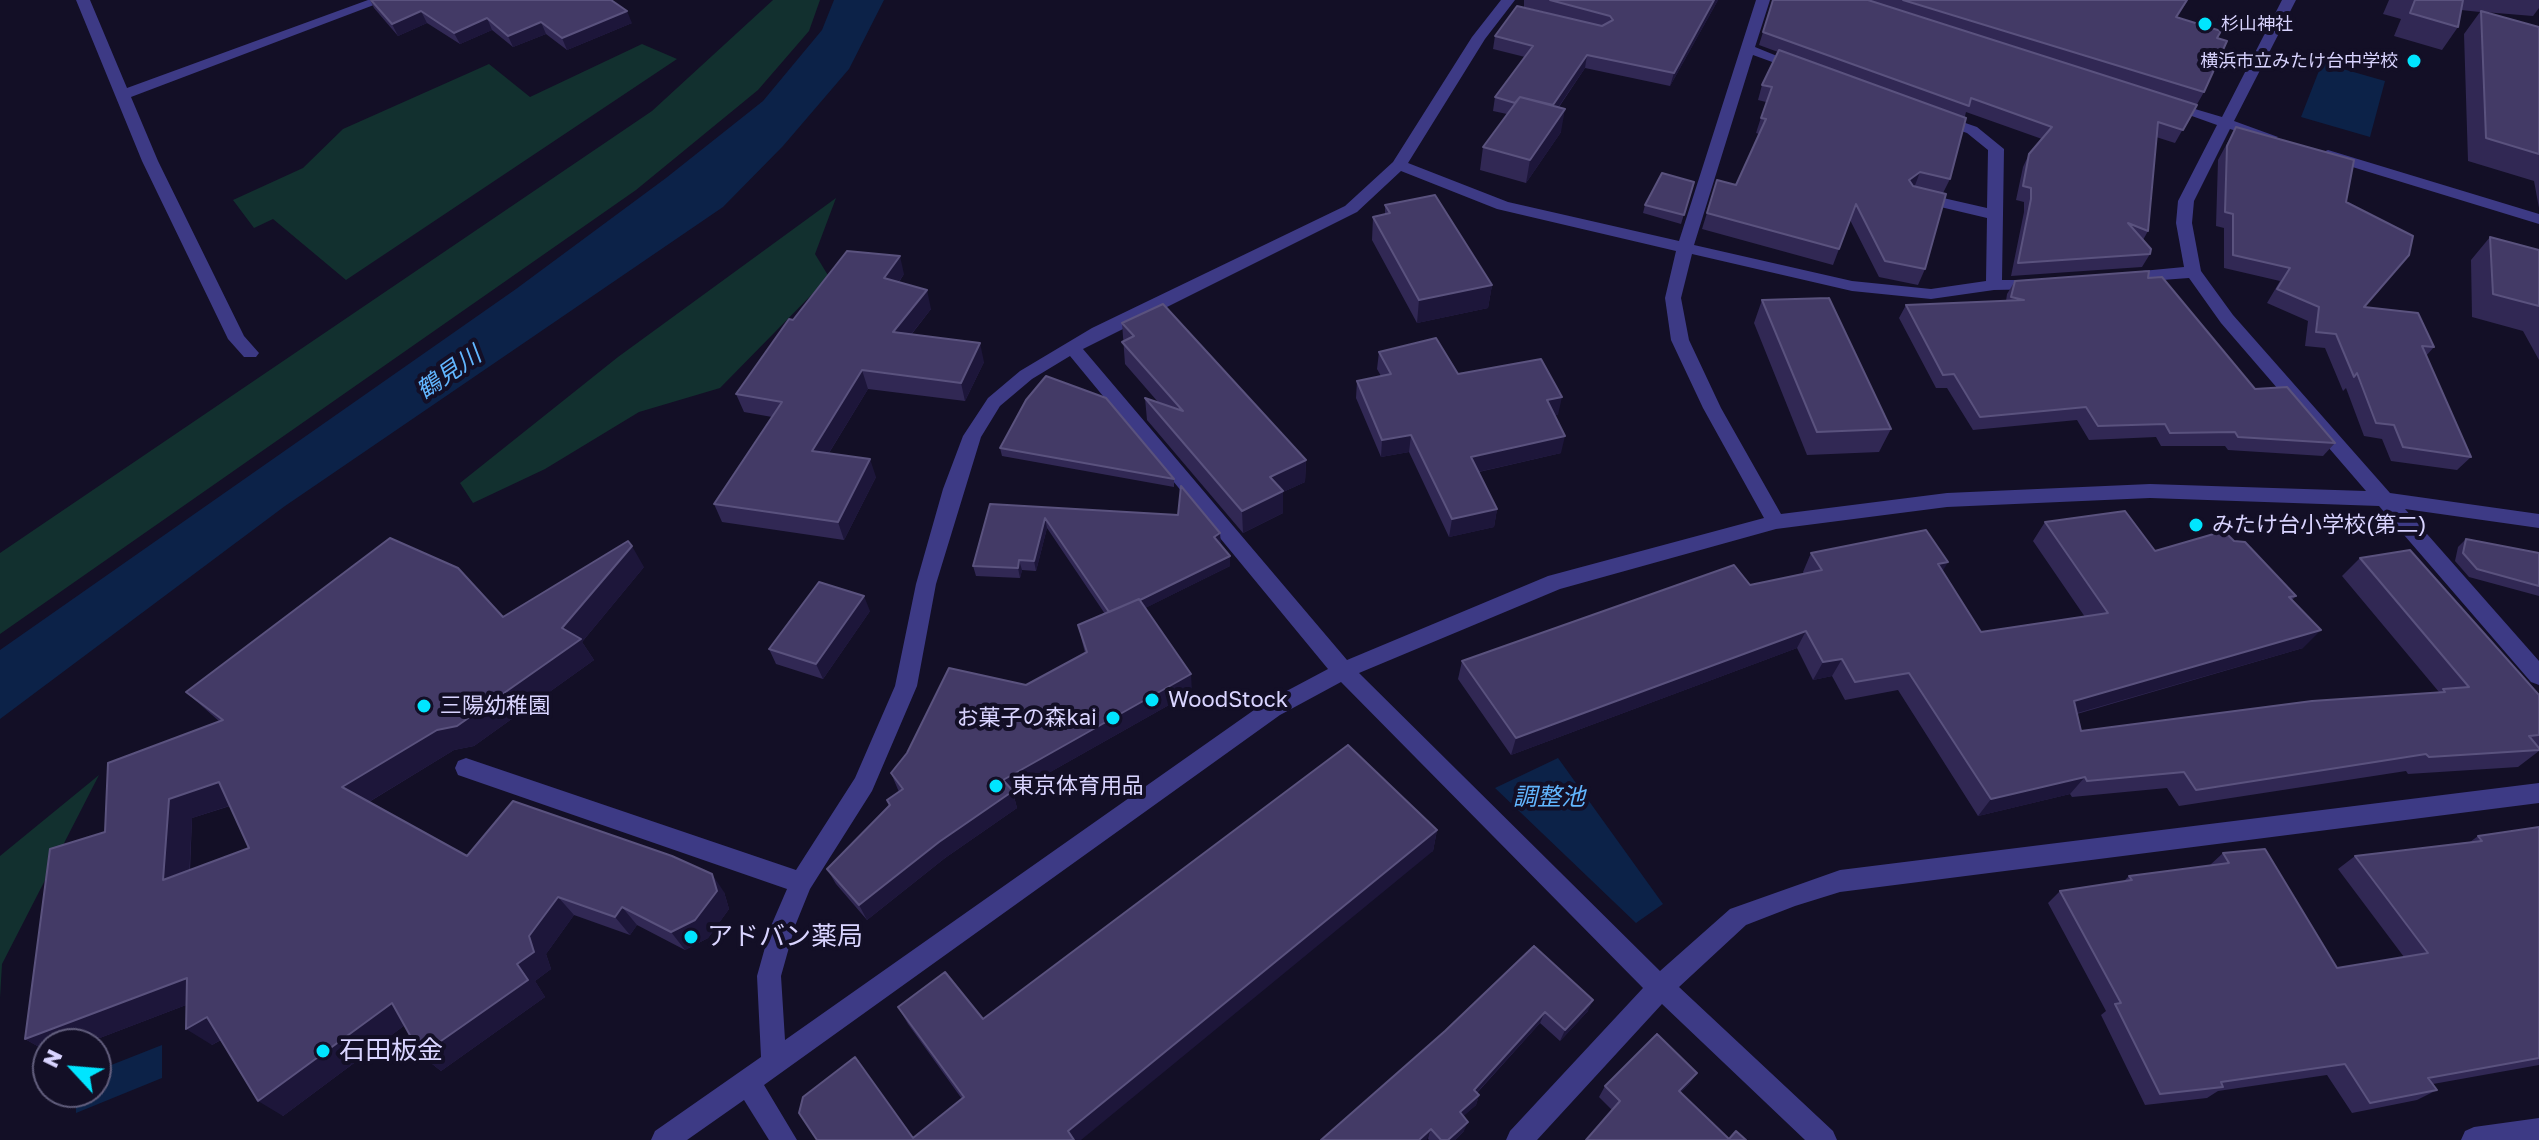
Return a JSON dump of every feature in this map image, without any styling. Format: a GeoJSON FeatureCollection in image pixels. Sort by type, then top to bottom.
{"type":"FeatureCollection","features":[{"type":"Feature","properties":{"kind":"street"},"geometry":{"type":"LineString","coordinates":[[83,0],[150,161],[237,339],[250,353]]}},
{"type":"Feature","properties":{"kind":"street"},"geometry":{"type":"LineString","coordinates":[[122,95],[380,0]]}},
{"type":"Feature","properties":{"kind":"street"},"geometry":{"type":"LineString","coordinates":[[1763,0],[1685,248],[1673,298],[1680,340],[1712,408],[1776,522]]}},
{"type":"Feature","properties":{"kind":"street"},"geometry":{"type":"LineString","coordinates":[[2289,0],[2186,201],[2184,223],[2193,272],[2227,319],[2539,676]]}},
{"type":"Feature","properties":{"kind":"street"},"geometry":{"type":"LineString","coordinates":[[774,1061],[769,976],[801,883],[864,784],[906,686],[926,584],[972,436],[994,402],[1026,375],[1072,347],[1351,209],[1399,165],[1479,37],[1509,7]]}},
{"type":"Feature","properties":{"kind":"street"},"geometry":{"type":"LineString","coordinates":[[1748,49],[1808,71]]}},
{"type":"Feature","properties":{"kind":"street"},"geometry":{"type":"LineString","coordinates":[[2149,99],[2285,142]]}},
{"type":"Feature","properties":{"kind":"street"},"geometry":{"type":"LineString","coordinates":[[1928,114],[1972,130],[1996,149],[1994,285]]}},
{"type":"Feature","properties":{"kind":"street"},"geometry":{"type":"LineString","coordinates":[[2315,151],[2539,219]]}},
{"type":"Feature","properties":{"kind":"street"},"geometry":{"type":"LineString","coordinates":[[1399,165],[1503,206],[1852,286],[1931,294],[1994,285],[2060,283]]}},
{"type":"Feature","properties":{"kind":"street"},"geometry":{"type":"LineString","coordinates":[[1913,196],[1995,215]]}},
{"type":"Feature","properties":{"kind":"street"},"geometry":{"type":"LineString","coordinates":[[2104,280],[2193,272]]}},
{"type":"Feature","properties":{"kind":"street"},"geometry":{"type":"LineString","coordinates":[[1072,347],[1343,671],[1660,988],[1682,1003],[1824,1140]]}},
{"type":"Feature","properties":{"kind":"street"},"geometry":{"type":"LineString","coordinates":[[664,1140],[1058,864],[1272,709],[1343,671],[1555,582],[1776,522],[1947,500],[2150,491],[2384,499],[2539,521]]}},
{"type":"Feature","properties":{"kind":"street"},"geometry":{"type":"LineString","coordinates":[[466,768],[801,883]]}},
{"type":"Feature","properties":{"kind":"street"},"geometry":{"type":"LineString","coordinates":[[1519,1140],[1660,988],[1738,917],[1840,881],[2539,793]]}},
{"type":"Feature","properties":{"kind":"street"},"geometry":{"type":"LineString","coordinates":[[746,1080],[784,1140]]}},
{"type":"Feature","properties":{"kind":"street"},"geometry":{"type":"LineString","coordinates":[[2474,1140],[2539,1131]]}},
{"type":"Feature","properties":{"kind":"green space"},"geometry":{"type":"Polygon","coordinates":[[[773,0],[820,0],[809,31],[758,90],[636,190],[0,634],[0,553],[652,111],[773,0]]]}},
{"type":"Feature","properties":{"kind":"green space"},"geometry":{"type":"Polygon","coordinates":[[[642,44],[677,59],[346,280],[273,219],[254,228],[233,200],[303,168],[343,129],[489,64],[530,97],[642,44]]]}},
{"type":"Feature","properties":{"kind":"green space"},"geometry":{"type":"Polygon","coordinates":[[[836,198],[815,254],[829,277],[720,388],[639,412],[545,469],[473,503],[460,483],[618,357],[836,198]]]}},
{"type":"Feature","properties":{"kind":"green space"},"geometry":{"type":"Polygon","coordinates":[[[99,775],[2,964],[0,998],[0,856],[99,775]]]}},
{"type":"Feature","properties":{"kind":"water","name":"鶴見川"},"geometry":{"type":"Polygon","coordinates":[[[834,0],[884,0],[849,69],[783,146],[723,207],[285,506],[0,719],[0,650],[516,289],[666,178],[763,101],[822,30],[834,0]]]}},
{"type":"Feature","properties":{"kind":"water"},"geometry":{"type":"Polygon","coordinates":[[[2322,63],[2385,81],[2370,137],[2301,117],[2322,63]]]}},
{"type":"Feature","properties":{"kind":"water","name":"調整池"},"geometry":{"type":"Polygon","coordinates":[[[1558,758],[1663,904],[1636,923],[1495,788],[1558,758]]]}},
{"type":"Feature","properties":{"kind":"water"},"geometry":{"type":"Polygon","coordinates":[[[162,1045],[162,1078],[112,1098],[112,1065],[162,1045]]]}},
{"type":"Feature","properties":{"kind":"building"},"geometry":{"type":"Polygon","coordinates":[[[371,0],[611,0],[627,11],[562,38],[541,22],[508,36],[487,18],[454,33],[421,11],[392,24],[371,0]]]}},
{"type":"Feature","properties":{"kind":"building"},"geometry":{"type":"Polygon","coordinates":[[[1550,0],[1714,0],[1674,73],[1587,55],[1553,105],[1520,97],[1515,103],[1495,97],[1533,46],[1495,36],[1517,6],[1602,26],[1613,20],[1610,16],[1550,0]]]}},
{"type":"Feature","properties":{"kind":"building"},"geometry":{"type":"Polygon","coordinates":[[[1773,0],[1868,0],[2197,105],[2183,130],[2158,122],[2148,231],[2128,223],[2151,249],[2150,254],[2018,263],[2031,199],[2031,188],[2023,186],[2029,154],[2052,127],[1971,98],[1969,106],[1763,32],[1773,0]]]}},
{"type":"Feature","properties":{"kind":"building"},"geometry":{"type":"Polygon","coordinates":[[[1903,0],[2187,0],[2176,17],[2221,31],[2217,38],[2227,41],[2204,92],[1903,0]]]}},
{"type":"Feature","properties":{"kind":"building"},"geometry":{"type":"Polygon","coordinates":[[[2415,0],[2463,0],[2458,27],[2410,13],[2415,0]]]}},
{"type":"Feature","properties":{"kind":"building"},"geometry":{"type":"Polygon","coordinates":[[[2481,11],[2539,27],[2539,154],[2486,138],[2481,11]]]}},
{"type":"Feature","properties":{"kind":"building"},"geometry":{"type":"Polygon","coordinates":[[[1779,50],[1966,118],[1950,179],[1920,172],[1909,180],[1913,186],[1946,194],[1925,269],[1885,261],[1856,204],[1839,249],[1707,213],[1717,180],[1736,185],[1766,119],[1761,118],[1772,87],[1762,85],[1779,50]]]}},
{"type":"Feature","properties":{"kind":"building"},"geometry":{"type":"Polygon","coordinates":[[[1520,97],[1565,109],[1530,160],[1483,147],[1520,97]]]}},
{"type":"Feature","properties":{"kind":"building"},"geometry":{"type":"Polygon","coordinates":[[[2236,127],[2354,160],[2346,202],[2413,236],[2409,255],[2364,307],[2418,313],[2434,347],[2422,346],[2471,457],[2403,447],[2394,425],[2376,423],[2357,373],[2354,377],[2336,334],[2316,332],[2319,307],[2277,289],[2290,268],[2233,255],[2233,214],[2225,212],[2227,146],[2236,127]]]}},
{"type":"Feature","properties":{"kind":"building"},"geometry":{"type":"Polygon","coordinates":[[[1662,173],[1694,182],[1684,215],[1645,205],[1662,173]]]}},
{"type":"Feature","properties":{"kind":"building"},"geometry":{"type":"Polygon","coordinates":[[[1435,195],[1492,285],[1419,300],[1373,217],[1390,213],[1385,205],[1435,195]]]}},
{"type":"Feature","properties":{"kind":"building"},"geometry":{"type":"Polygon","coordinates":[[[2490,237],[2539,250],[2539,306],[2493,294],[2490,237]]]}},
{"type":"Feature","properties":{"kind":"building"},"geometry":{"type":"Polygon","coordinates":[[[847,251],[900,256],[884,278],[927,290],[893,332],[980,343],[961,383],[862,370],[812,451],[870,459],[838,522],[714,504],[782,402],[736,394],[789,319],[793,320],[847,251]]]}},
{"type":"Feature","properties":{"kind":"building"},"geometry":{"type":"Polygon","coordinates":[[[2149,271],[2148,278],[2162,277],[2255,389],[2287,387],[2335,443],[2238,437],[2235,432],[2170,433],[2165,424],[2098,426],[2086,407],[1980,417],[1954,374],[1943,375],[1906,305],[2024,300],[2011,297],[2015,281],[2149,271]]]}},
{"type":"Feature","properties":{"kind":"building"},"geometry":{"type":"Polygon","coordinates":[[[1829,298],[1891,429],[1817,432],[1762,300],[1829,298]]]}},
{"type":"Feature","properties":{"kind":"building"},"geometry":{"type":"Polygon","coordinates":[[[1163,304],[1306,460],[1270,477],[1283,491],[1242,511],[1145,398],[1183,411],[1122,342],[1134,336],[1122,323],[1163,304]]]}},
{"type":"Feature","properties":{"kind":"building"},"geometry":{"type":"Polygon","coordinates":[[[1436,338],[1458,374],[1541,359],[1562,397],[1547,400],[1565,436],[1471,457],[1497,509],[1452,519],[1411,435],[1382,440],[1357,381],[1391,374],[1379,352],[1436,338]]]}},
{"type":"Feature","properties":{"kind":"building"},"geometry":{"type":"Polygon","coordinates":[[[1046,376],[1106,398],[1174,479],[1000,448],[1026,400],[1046,376]]]}},
{"type":"Feature","properties":{"kind":"building"},"geometry":{"type":"Polygon","coordinates":[[[1181,486],[1220,533],[1214,537],[1230,556],[1109,612],[1045,518],[1034,561],[1019,560],[1018,568],[973,566],[990,504],[1178,515],[1181,486]]]}},
{"type":"Feature","properties":{"kind":"building"},"geometry":{"type":"Polygon","coordinates":[[[2125,511],[2155,551],[2224,531],[2234,541],[2245,542],[2296,596],[2289,597],[2321,630],[2074,701],[2081,731],[2312,701],[2445,692],[2443,689],[2469,687],[2360,558],[2410,550],[2539,695],[2539,735],[2529,736],[2539,750],[2429,757],[2426,754],[2196,790],[2184,772],[2087,781],[2085,777],[1991,799],[1909,673],[1855,682],[1842,659],[1823,662],[1806,631],[1516,738],[1462,661],[1734,565],[1750,585],[1822,570],[1811,553],[1926,530],[1948,562],[1938,564],[1981,632],[2108,613],[2045,522],[2125,511]]]}},
{"type":"Feature","properties":{"kind":"building"},"geometry":{"type":"Polygon","coordinates":[[[390,538],[458,568],[503,617],[628,541],[632,546],[562,628],[581,639],[457,726],[437,730],[342,787],[467,856],[513,801],[672,856],[712,874],[717,891],[695,920],[671,932],[622,907],[615,917],[558,897],[529,936],[534,952],[517,964],[528,980],[421,1055],[392,1003],[258,1101],[207,1017],[186,1029],[187,978],[54,1028],[32,1028],[32,1036],[25,1039],[50,849],[105,832],[108,763],[223,720],[186,692],[390,538]],[[219,782],[169,799],[163,880],[249,848],[219,782]]]}},
{"type":"Feature","properties":{"kind":"building"},"geometry":{"type":"Polygon","coordinates":[[[2466,539],[2539,553],[2539,586],[2477,569],[2463,553],[2466,539]]]}},
{"type":"Feature","properties":{"kind":"building"},"geometry":{"type":"Polygon","coordinates":[[[819,582],[864,596],[816,664],[769,649],[819,582]]]}},
{"type":"Feature","properties":{"kind":"building"},"geometry":{"type":"Polygon","coordinates":[[[1139,599],[1191,674],[1003,780],[1013,791],[939,842],[859,905],[827,869],[890,805],[887,800],[903,789],[891,773],[907,753],[949,668],[1026,685],[1087,652],[1078,625],[1139,599]]]}},
{"type":"Feature","properties":{"kind":"building"},"geometry":{"type":"Polygon","coordinates":[[[1348,745],[1437,830],[1068,1131],[1074,1140],[817,1140],[799,1113],[803,1097],[855,1057],[913,1138],[964,1097],[898,1007],[945,972],[983,1019],[1348,745]]]}},
{"type":"Feature","properties":{"kind":"building"},"geometry":{"type":"Polygon","coordinates":[[[2539,827],[2539,1058],[2428,1078],[2437,1090],[2370,1103],[2345,1064],[2221,1082],[2223,1087],[2160,1094],[2115,1004],[2121,1003],[2060,891],[2132,880],[2129,876],[2229,863],[2223,853],[2265,849],[2337,968],[2428,953],[2355,856],[2482,841],[2478,836],[2539,827]]]}},
{"type":"Feature","properties":{"kind":"building"},"geometry":{"type":"Polygon","coordinates":[[[1534,946],[1593,1000],[1565,1030],[1545,1012],[1474,1090],[1479,1095],[1460,1112],[1468,1122],[1448,1140],[1441,1140],[1431,1129],[1419,1140],[1321,1140],[1445,1031],[1534,946]]]}},
{"type":"Feature","properties":{"kind":"building"},"geometry":{"type":"Polygon","coordinates":[[[1657,1034],[1697,1073],[1679,1091],[1729,1139],[1736,1131],[1746,1140],[1586,1140],[1620,1101],[1605,1086],[1657,1034]]]}},
{"type":"Feature","properties":{"kind":"place","name":"杉山神社"},"geometry":{"type":"Point","coordinates":[2205,24]}},
{"type":"Feature","properties":{"kind":"place","name":"横浜市立みたけ台中学校"},"geometry":{"type":"Point","coordinates":[2414,61]}},
{"type":"Feature","properties":{"kind":"place","name":"みたけ台小学校(第二)"},"geometry":{"type":"Point","coordinates":[2196,525]}},
{"type":"Feature","properties":{"kind":"place","name":"WoodStock"},"geometry":{"type":"Point","coordinates":[1152,700]}},
{"type":"Feature","properties":{"kind":"place","name":"三陽幼稚園"},"geometry":{"type":"Point","coordinates":[424,706]}},
{"type":"Feature","properties":{"kind":"place","name":"お菓子の森kai"},"geometry":{"type":"Point","coordinates":[1113,718]}},
{"type":"Feature","properties":{"kind":"place","name":"東京体育用品"},"geometry":{"type":"Point","coordinates":[996,786]}},
{"type":"Feature","properties":{"kind":"place","name":"アドバン薬局"},"geometry":{"type":"Point","coordinates":[691,937]}},
{"type":"Feature","properties":{"kind":"place","name":"石田板金"},"geometry":{"type":"Point","coordinates":[323,1051]}}]}
